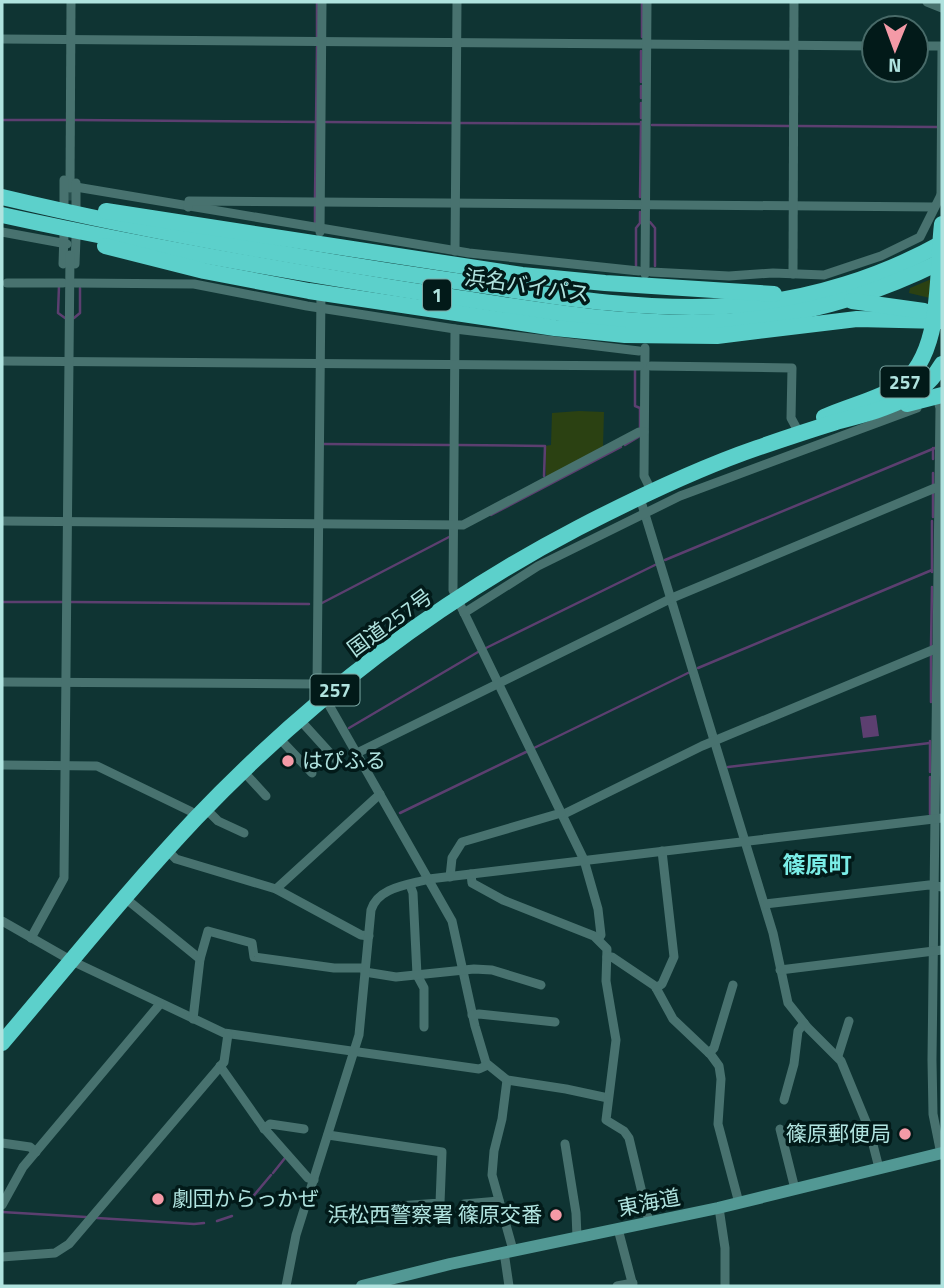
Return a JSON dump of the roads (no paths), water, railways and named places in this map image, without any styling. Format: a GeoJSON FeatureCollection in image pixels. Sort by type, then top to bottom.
{"type":"FeatureCollection","features":[{"type":"Feature","properties":{"kind":"highway","name":"1"},"geometry":{"type":"LineString","coordinates":[[2,197],[23,202]]}},
{"type":"Feature","properties":{"kind":"highway"},"geometry":{"type":"LineString","coordinates":[[23,202],[319,237],[494,272],[645,277],[798,296],[940,320]]}},
{"type":"Feature","properties":{"kind":"highway","name":"浜名バイパス"},"geometry":{"type":"LineString","coordinates":[[23,202],[303,257],[477,285],[640,333],[715,307],[802,295],[877,273],[942,243]]}},
{"type":"Feature","properties":{"kind":"highway","name":"1"},"geometry":{"type":"LineString","coordinates":[[2,215],[19,219]]}},
{"type":"Feature","properties":{"kind":"highway"},"geometry":{"type":"LineString","coordinates":[[19,219],[70,243],[204,271],[320,300],[555,328],[687,338],[748,334],[857,319],[940,320]]}},
{"type":"Feature","properties":{"kind":"highway","name":"浜名バイパス"},"geometry":{"type":"LineString","coordinates":[[19,219],[163,248],[462,298],[640,333],[796,313],[864,295],[942,261]]}},
{"type":"Feature","properties":{"kind":"highway","name":"国道257号"},"geometry":{"type":"LineString","coordinates":[[2,1043],[167,850],[243,771],[300,720],[321,691],[461,607],[547,546],[797,429],[889,391],[909,378],[924,359],[940,320],[942,224]]}},
{"type":"Feature","properties":{"kind":"highway","name":"国道257号"},"geometry":{"type":"LineString","coordinates":[[755,449],[883,410],[921,390],[942,364]]}},
{"type":"Feature","properties":{"kind":"highway","name":"257"},"geometry":{"type":"LineString","coordinates":[[883,410],[940,399]]}},
{"type":"Feature","properties":{"kind":"main road","name":"東海道"},"geometry":{"type":"LineString","coordinates":[[362,1286],[397,1282],[509,1251],[719,1208],[942,1154]]}},
{"type":"Feature","properties":{"kind":"street"},"geometry":{"type":"LineString","coordinates":[[70,206],[76,148],[71,130],[71,2]]}},
{"type":"Feature","properties":{"kind":"street"},"geometry":{"type":"LineString","coordinates":[[319,237],[322,2]]}},
{"type":"Feature","properties":{"kind":"street"},"geometry":{"type":"LineString","coordinates":[[456,251],[457,2]]}},
{"type":"Feature","properties":{"kind":"street"},"geometry":{"type":"LineString","coordinates":[[645,277],[647,2]]}},
{"type":"Feature","properties":{"kind":"street"},"geometry":{"type":"LineString","coordinates":[[793,274],[794,2]]}},
{"type":"Feature","properties":{"kind":"street"},"geometry":{"type":"LineString","coordinates":[[928,2],[942,8]]}},
{"type":"Feature","properties":{"kind":"street"},"geometry":{"type":"LineString","coordinates":[[2,39],[860,46]]}},
{"type":"Feature","properties":{"kind":"street"},"geometry":{"type":"LineString","coordinates":[[73,188],[188,207],[319,237],[456,251],[645,277],[824,275],[907,244],[923,234],[942,193],[942,47]]}},
{"type":"Feature","properties":{"kind":"street"},"geometry":{"type":"LineString","coordinates":[[70,206],[64,148],[71,130]]}},
{"type":"Feature","properties":{"kind":"street"},"geometry":{"type":"LineString","coordinates":[[188,207],[189,201],[934,207]]}},
{"type":"Feature","properties":{"kind":"street"},"geometry":{"type":"LineString","coordinates":[[2,232],[70,243]]}},
{"type":"Feature","properties":{"kind":"street"},"geometry":{"type":"LineString","coordinates":[[69,317],[63,299],[63,283],[70,243]]}},
{"type":"Feature","properties":{"kind":"street"},"geometry":{"type":"LineString","coordinates":[[69,317],[75,299],[70,243]]}},
{"type":"Feature","properties":{"kind":"street"},"geometry":{"type":"LineString","coordinates":[[31,938],[64,878],[70,243]]}},
{"type":"Feature","properties":{"kind":"street"},"geometry":{"type":"LineString","coordinates":[[7,283],[63,283]]}},
{"type":"Feature","properties":{"kind":"street"},"geometry":{"type":"LineString","coordinates":[[75,283],[194,284],[320,300],[455,329],[640,333]]}},
{"type":"Feature","properties":{"kind":"street"},"geometry":{"type":"LineString","coordinates":[[320,300],[318,524],[321,691],[452,921],[472,1015],[488,1065],[507,1080],[607,1098]]}},
{"type":"Feature","properties":{"kind":"street"},"geometry":{"type":"LineString","coordinates":[[455,329],[453,590],[584,860],[598,909],[601,935],[598,939]]}},
{"type":"Feature","properties":{"kind":"street"},"geometry":{"type":"LineString","coordinates":[[640,333],[638,388],[644,406]]}},
{"type":"Feature","properties":{"kind":"street"},"geometry":{"type":"LineString","coordinates":[[640,333],[651,366],[650,388],[644,406]]}},
{"type":"Feature","properties":{"kind":"street"},"geometry":{"type":"LineString","coordinates":[[640,333],[646,501],[672,598],[776,942],[788,1003],[838,1056],[867,1122],[879,1168]]}},
{"type":"Feature","properties":{"kind":"street"},"geometry":{"type":"LineString","coordinates":[[2,361],[639,366]]}},
{"type":"Feature","properties":{"kind":"street"},"geometry":{"type":"LineString","coordinates":[[651,366],[792,368],[791,418],[797,429]]}},
{"type":"Feature","properties":{"kind":"street"},"geometry":{"type":"LineString","coordinates":[[646,501],[712,483],[940,399],[938,1040],[932,1107],[942,1154]]}},
{"type":"Feature","properties":{"kind":"street"},"geometry":{"type":"LineString","coordinates":[[2,522],[463,525],[639,432],[644,432]]}},
{"type":"Feature","properties":{"kind":"street"},"geometry":{"type":"LineString","coordinates":[[357,753],[672,598],[934,488],[941,489]]}},
{"type":"Feature","properties":{"kind":"street"},"geometry":{"type":"LineString","coordinates":[[450,877],[452,858],[462,842],[562,814],[715,741],[940,649]]}},
{"type":"Feature","properties":{"kind":"street"},"geometry":{"type":"LineString","coordinates":[[2,682],[321,691]]}},
{"type":"Feature","properties":{"kind":"street"},"geometry":{"type":"LineString","coordinates":[[300,720],[339,763]]}},
{"type":"Feature","properties":{"kind":"street"},"geometry":{"type":"LineString","coordinates":[[279,738],[312,773]]}},
{"type":"Feature","properties":{"kind":"street"},"geometry":{"type":"LineString","coordinates":[[2,765],[97,766],[190,811],[201,813],[244,833]]}},
{"type":"Feature","properties":{"kind":"street"},"geometry":{"type":"LineString","coordinates":[[243,771],[266,796]]}},
{"type":"Feature","properties":{"kind":"street"},"geometry":{"type":"LineString","coordinates":[[276,889],[380,794]]}},
{"type":"Feature","properties":{"kind":"street"},"geometry":{"type":"LineString","coordinates":[[286,1286],[296,1235],[359,1035],[374,901],[379,895],[429,879],[939,818]]}},
{"type":"Feature","properties":{"kind":"street"},"geometry":{"type":"LineString","coordinates":[[167,850],[176,859],[276,889],[361,936],[369,936]]}},
{"type":"Feature","properties":{"kind":"street"},"geometry":{"type":"LineString","coordinates":[[656,988],[662,984],[674,957],[662,851]]}},
{"type":"Feature","properties":{"kind":"street"},"geometry":{"type":"LineString","coordinates":[[471,874],[472,883],[496,897],[598,939],[607,949],[606,987],[616,1035],[606,1120],[624,1131],[629,1138],[649,1222]]}},
{"type":"Feature","properties":{"kind":"street"},"geometry":{"type":"LineString","coordinates":[[410,885],[413,893],[417,975],[424,988],[424,1027]]}},
{"type":"Feature","properties":{"kind":"street"},"geometry":{"type":"LineString","coordinates":[[765,904],[939,886]]}},
{"type":"Feature","properties":{"kind":"street"},"geometry":{"type":"LineString","coordinates":[[125,898],[200,960]]}},
{"type":"Feature","properties":{"kind":"street"},"geometry":{"type":"LineString","coordinates":[[2,921],[72,961],[228,1034],[478,1069],[488,1065]]}},
{"type":"Feature","properties":{"kind":"street"},"geometry":{"type":"LineString","coordinates":[[193,1019],[200,960],[208,931],[252,943],[254,957],[365,970],[396,977],[474,969],[492,970],[541,985]]}},
{"type":"Feature","properties":{"kind":"street"},"geometry":{"type":"LineString","coordinates":[[780,970],[938,951]]}},
{"type":"Feature","properties":{"kind":"street"},"geometry":{"type":"LineString","coordinates":[[607,957],[612,957],[656,988],[673,1019],[716,1060],[721,1072],[718,1124],[739,1203]]}},
{"type":"Feature","properties":{"kind":"street"},"geometry":{"type":"LineString","coordinates":[[709,1053],[714,1048],[733,985]]}},
{"type":"Feature","properties":{"kind":"street"},"geometry":{"type":"LineString","coordinates":[[2,1205],[23,1167],[160,1004]]}},
{"type":"Feature","properties":{"kind":"street"},"geometry":{"type":"LineString","coordinates":[[472,1015],[555,1022]]}},
{"type":"Feature","properties":{"kind":"street"},"geometry":{"type":"LineString","coordinates":[[838,1056],[849,1021]]}},
{"type":"Feature","properties":{"kind":"street"},"geometry":{"type":"LineString","coordinates":[[782,1095],[794,1064],[798,1031],[804,1023]]}},
{"type":"Feature","properties":{"kind":"street"},"geometry":{"type":"LineString","coordinates":[[2,1257],[47,1255],[62,1250],[69,1244],[224,1062],[228,1034]]}},
{"type":"Feature","properties":{"kind":"street"},"geometry":{"type":"LineString","coordinates":[[220,1066],[264,1129],[308,1178],[314,1180]]}},
{"type":"Feature","properties":{"kind":"street"},"geometry":{"type":"LineString","coordinates":[[507,1080],[493,1166],[494,1184],[509,1251],[509,1286]]}},
{"type":"Feature","properties":{"kind":"street"},"geometry":{"type":"LineString","coordinates":[[264,1129],[270,1124],[304,1129]]}},
{"type":"Feature","properties":{"kind":"street"},"geometry":{"type":"LineString","coordinates":[[780,1129],[795,1189]]}},
{"type":"Feature","properties":{"kind":"street"},"geometry":{"type":"LineString","coordinates":[[328,1135],[442,1152],[440,1203],[398,1206]]}},
{"type":"Feature","properties":{"kind":"street"},"geometry":{"type":"LineString","coordinates":[[2,1143],[8,1146],[30,1147],[36,1152]]}},
{"type":"Feature","properties":{"kind":"street"},"geometry":{"type":"LineString","coordinates":[[565,1144],[577,1237]]}},
{"type":"Feature","properties":{"kind":"street"},"geometry":{"type":"LineString","coordinates":[[464,1203],[499,1201]]}},
{"type":"Feature","properties":{"kind":"street"},"geometry":{"type":"LineString","coordinates":[[719,1208],[725,1248],[725,1286]]}},
{"type":"Feature","properties":{"kind":"street"},"geometry":{"type":"LineString","coordinates":[[617,1286],[633,1285],[618,1228]]}},
{"type":"Feature","properties":{"kind":"waterway"},"geometry":{"type":"LineString","coordinates":[[317,2],[317,37]]}},
{"type":"Feature","properties":{"kind":"waterway"},"geometry":{"type":"LineString","coordinates":[[642,2],[642,37]]}},
{"type":"Feature","properties":{"kind":"waterway"},"geometry":{"type":"LineString","coordinates":[[315,197],[317,47]]}},
{"type":"Feature","properties":{"kind":"waterway"},"geometry":{"type":"LineString","coordinates":[[641,51],[641,82]]}},
{"type":"Feature","properties":{"kind":"waterway"},"geometry":{"type":"LineString","coordinates":[[641,86],[641,98]]}},
{"type":"Feature","properties":{"kind":"waterway"},"geometry":{"type":"LineString","coordinates":[[641,103],[641,118]]}},
{"type":"Feature","properties":{"kind":"waterway"},"geometry":{"type":"LineString","coordinates":[[2,120],[67,120]]}},
{"type":"Feature","properties":{"kind":"waterway"},"geometry":{"type":"LineString","coordinates":[[74,120],[317,122]]}},
{"type":"Feature","properties":{"kind":"waterway"},"geometry":{"type":"LineString","coordinates":[[326,122],[452,123]]}},
{"type":"Feature","properties":{"kind":"waterway"},"geometry":{"type":"LineString","coordinates":[[640,197],[641,122]]}},
{"type":"Feature","properties":{"kind":"waterway"},"geometry":{"type":"LineString","coordinates":[[460,123],[642,124]]}},
{"type":"Feature","properties":{"kind":"waterway"},"geometry":{"type":"LineString","coordinates":[[652,125],[789,126]]}},
{"type":"Feature","properties":{"kind":"waterway"},"geometry":{"type":"LineString","coordinates":[[798,126],[937,127]]}},
{"type":"Feature","properties":{"kind":"waterway"},"geometry":{"type":"LineString","coordinates":[[315,207],[315,223]]}},
{"type":"Feature","properties":{"kind":"waterway"},"geometry":{"type":"LineString","coordinates":[[636,266],[636,228],[640,223],[640,212]]}},
{"type":"Feature","properties":{"kind":"waterway"},"geometry":{"type":"LineString","coordinates":[[650,222],[655,228],[655,266]]}},
{"type":"Feature","properties":{"kind":"waterway"},"geometry":{"type":"LineString","coordinates":[[59,286],[58,313],[65,318]]}},
{"type":"Feature","properties":{"kind":"waterway"},"geometry":{"type":"LineString","coordinates":[[74,318],[80,313],[80,288]]}},
{"type":"Feature","properties":{"kind":"waterway"},"geometry":{"type":"LineString","coordinates":[[635,370],[635,406],[640,408],[640,429]]}},
{"type":"Feature","properties":{"kind":"waterway"},"geometry":{"type":"LineString","coordinates":[[625,445],[640,436]]}},
{"type":"Feature","properties":{"kind":"waterway"},"geometry":{"type":"LineString","coordinates":[[323,444],[449,445]]}},
{"type":"Feature","properties":{"kind":"waterway"},"geometry":{"type":"LineString","coordinates":[[458,445],[545,446],[544,476]]}},
{"type":"Feature","properties":{"kind":"waterway"},"geometry":{"type":"LineString","coordinates":[[491,515],[621,447]]}},
{"type":"Feature","properties":{"kind":"waterway"},"geometry":{"type":"LineString","coordinates":[[933,448],[933,459]]}},
{"type":"Feature","properties":{"kind":"waterway"},"geometry":{"type":"LineString","coordinates":[[665,560],[935,448]]}},
{"type":"Feature","properties":{"kind":"waterway"},"geometry":{"type":"LineString","coordinates":[[933,473],[933,486]]}},
{"type":"Feature","properties":{"kind":"waterway"},"geometry":{"type":"LineString","coordinates":[[933,492],[933,517]]}},
{"type":"Feature","properties":{"kind":"waterway"},"geometry":{"type":"LineString","coordinates":[[932,521],[932,572]]}},
{"type":"Feature","properties":{"kind":"waterway"},"geometry":{"type":"LineString","coordinates":[[322,603],[449,537]]}},
{"type":"Feature","properties":{"kind":"waterway"},"geometry":{"type":"LineString","coordinates":[[486,648],[657,564]]}},
{"type":"Feature","properties":{"kind":"waterway"},"geometry":{"type":"LineString","coordinates":[[698,668],[932,570]]}},
{"type":"Feature","properties":{"kind":"waterway"},"geometry":{"type":"LineString","coordinates":[[931,646],[932,587]]}},
{"type":"Feature","properties":{"kind":"waterway"},"geometry":{"type":"LineString","coordinates":[[2,602],[62,602]]}},
{"type":"Feature","properties":{"kind":"waterway"},"geometry":{"type":"LineString","coordinates":[[71,602],[309,604]]}},
{"type":"Feature","properties":{"kind":"waterway"},"geometry":{"type":"LineString","coordinates":[[349,728],[478,652]]}},
{"type":"Feature","properties":{"kind":"waterway"},"geometry":{"type":"LineString","coordinates":[[931,654],[931,702]]}},
{"type":"Feature","properties":{"kind":"waterway"},"geometry":{"type":"LineString","coordinates":[[534,748],[690,672]]}},
{"type":"Feature","properties":{"kind":"waterway"},"geometry":{"type":"LineString","coordinates":[[930,741],[930,772]]}},
{"type":"Feature","properties":{"kind":"waterway"},"geometry":{"type":"LineString","coordinates":[[728,767],[930,743]]}},
{"type":"Feature","properties":{"kind":"waterway"},"geometry":{"type":"LineString","coordinates":[[400,813],[526,752]]}},
{"type":"Feature","properties":{"kind":"waterway"},"geometry":{"type":"LineString","coordinates":[[930,777],[930,814]]}},
{"type":"Feature","properties":{"kind":"waterway"},"geometry":{"type":"LineString","coordinates":[[273,1173],[285,1158]]}},
{"type":"Feature","properties":{"kind":"waterway"},"geometry":{"type":"LineString","coordinates":[[250,1200],[271,1175]]}},
{"type":"Feature","properties":{"kind":"waterway"},"geometry":{"type":"LineString","coordinates":[[2,1212],[86,1217]]}},
{"type":"Feature","properties":{"kind":"waterway"},"geometry":{"type":"LineString","coordinates":[[217,1221],[232,1216]]}},
{"type":"Feature","properties":{"kind":"waterway"},"geometry":{"type":"LineString","coordinates":[[97,1218],[204,1223]]}},
{"type":"Feature","properties":{"kind":"tunnel"},"geometry":{"type":"LineString","coordinates":[[70,188],[70,214]]}},
{"type":"Feature","properties":{"kind":"place","name":"はぴふる"},"geometry":{"type":"Point","coordinates":[288,761]}},
{"type":"Feature","properties":{"kind":"place","name":"篠原郵便局"},"geometry":{"type":"Point","coordinates":[905,1134]}},
{"type":"Feature","properties":{"kind":"place","name":"劇団からっかぜ"},"geometry":{"type":"Point","coordinates":[158,1199]}},
{"type":"Feature","properties":{"kind":"place","name":"浜松西警察署 篠原交番"},"geometry":{"type":"Point","coordinates":[556,1215]}},
{"type":"Feature","properties":{"kind":"district","name":"篠原町"},"geometry":{"type":"Point","coordinates":[817,865]}}]}
